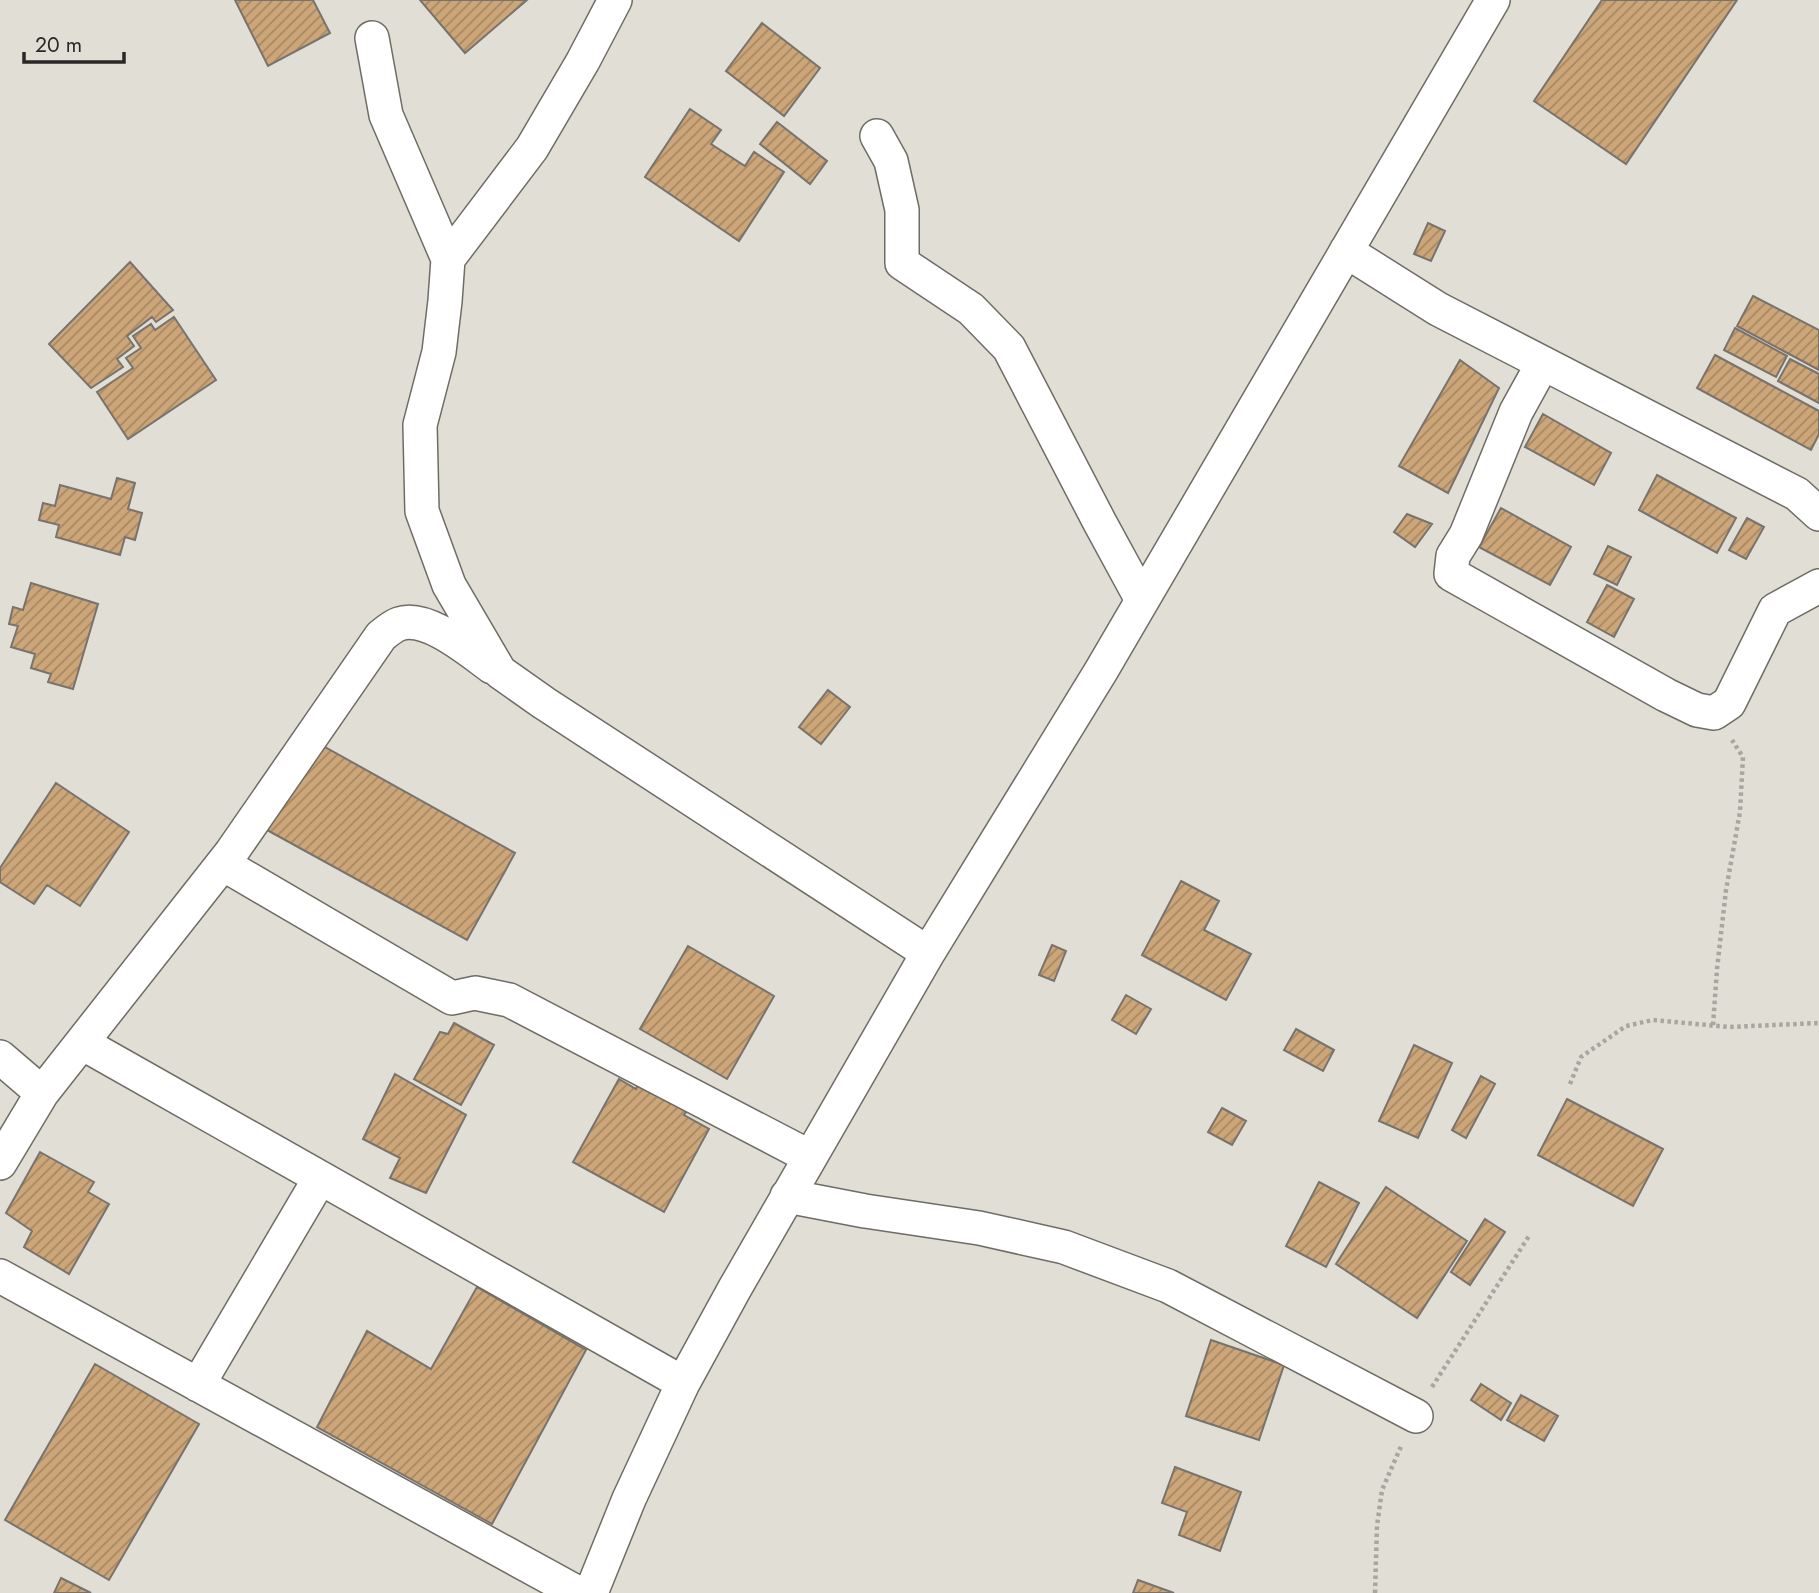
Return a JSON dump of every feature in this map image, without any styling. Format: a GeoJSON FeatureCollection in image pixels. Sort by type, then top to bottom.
{"type":"FeatureCollection","features":[{"type":"Feature","properties":{"kind":"street"},"geometry":{"type":"LineString","coordinates":[[448,259],[532,148],[615,0]]}},
{"type":"Feature","properties":{"kind":"street"},"geometry":{"type":"LineString","coordinates":[[591,1593],[628,1499],[683,1383],[787,1196],[928,953],[1142,600],[1493,0]]}},
{"type":"Feature","properties":{"kind":"street"},"geometry":{"type":"LineString","coordinates":[[372,38],[386,115],[448,259],[439,352],[419,425],[422,511],[449,585],[500,672]]}},
{"type":"Feature","properties":{"kind":"street"},"geometry":{"type":"LineString","coordinates":[[877,136],[891,161],[902,210],[902,263],[971,309],[1009,348],[1142,600]]}},
{"type":"Feature","properties":{"kind":"street"},"geometry":{"type":"LineString","coordinates":[[1346,251],[1438,309],[1797,494],[1819,514]]}},
{"type":"Feature","properties":{"kind":"street"},"geometry":{"type":"LineString","coordinates":[[1543,363],[1516,412],[1465,535],[1453,556],[1451,574],[1666,695],[1697,710],[1714,713],[1729,703],[1775,610],[1819,586]]}},
{"type":"Feature","properties":{"kind":"street"},"geometry":{"type":"LineString","coordinates":[[0,1163],[42,1093],[223,864],[380,636],[400,623],[418,624],[441,631],[544,703],[928,953]]}},
{"type":"Feature","properties":{"kind":"street"},"geometry":{"type":"LineString","coordinates":[[223,864],[452,998],[475,993],[509,1000],[810,1157]]}},
{"type":"Feature","properties":{"kind":"street"},"geometry":{"type":"LineString","coordinates":[[82,1043],[683,1383]]}},
{"type":"Feature","properties":{"kind":"street"},"geometry":{"type":"LineString","coordinates":[[0,1057],[42,1093]]}},
{"type":"Feature","properties":{"kind":"street"},"geometry":{"type":"LineString","coordinates":[[198,1385],[320,1178]]}},
{"type":"Feature","properties":{"kind":"street"},"geometry":{"type":"LineString","coordinates":[[787,1196],[979,1228],[1064,1247],[1168,1286],[1416,1416]]}},
{"type":"Feature","properties":{"kind":"street"},"geometry":{"type":"LineString","coordinates":[[0,1276],[578,1593]]}},
{"type":"Feature","properties":{"kind":"path"},"geometry":{"type":"LineString","coordinates":[[1713,1025],[1726,890],[1740,812],[1743,757],[1714,713]]}},
{"type":"Feature","properties":{"kind":"path"},"geometry":{"type":"LineString","coordinates":[[1570,1084],[1581,1057],[1626,1026],[1653,1020],[1729,1027],[1819,1023]]}},
{"type":"Feature","properties":{"kind":"building"},"geometry":{"type":"Polygon","coordinates":[[[235,0],[313,0],[330,33],[268,66],[235,0]]]}},
{"type":"Feature","properties":{"kind":"building"},"geometry":{"type":"Polygon","coordinates":[[[420,0],[527,0],[465,53],[420,0]]]}},
{"type":"Feature","properties":{"kind":"building"},"geometry":{"type":"Polygon","coordinates":[[[1602,0],[1737,0],[1626,164],[1534,101],[1602,0]]]}},
{"type":"Feature","properties":{"kind":"building"},"geometry":{"type":"Polygon","coordinates":[[[762,23],[820,68],[784,116],[726,71],[762,23]]]}},
{"type":"Feature","properties":{"kind":"building"},"geometry":{"type":"Polygon","coordinates":[[[690,109],[721,130],[711,144],[745,166],[754,152],[784,172],[739,241],[645,177],[690,109]]]}},
{"type":"Feature","properties":{"kind":"building"},"geometry":{"type":"Polygon","coordinates":[[[777,122],[827,161],[810,184],[760,144],[777,122]]]}},
{"type":"Feature","properties":{"kind":"building"},"geometry":{"type":"Polygon","coordinates":[[[1428,223],[1445,231],[1431,261],[1414,254],[1428,223]]]}},
{"type":"Feature","properties":{"kind":"building"},"geometry":{"type":"Polygon","coordinates":[[[130,262],[173,310],[156,322],[152,317],[127,336],[134,346],[117,359],[123,367],[91,388],[49,344],[130,262]]]}},
{"type":"Feature","properties":{"kind":"building"},"geometry":{"type":"Polygon","coordinates":[[[1753,296],[1819,330],[1819,370],[1737,326],[1753,296]]]}},
{"type":"Feature","properties":{"kind":"building"},"geometry":{"type":"Polygon","coordinates":[[[174,317],[216,380],[128,439],[97,392],[133,368],[126,358],[141,348],[133,336],[151,324],[155,330],[174,317]]]}},
{"type":"Feature","properties":{"kind":"building"},"geometry":{"type":"Polygon","coordinates":[[[1735,328],[1787,356],[1776,377],[1724,350],[1735,328]]]}},
{"type":"Feature","properties":{"kind":"building"},"geometry":{"type":"Polygon","coordinates":[[[1715,355],[1819,411],[1819,434],[1811,450],[1697,388],[1715,355]]]}},
{"type":"Feature","properties":{"kind":"building"},"geometry":{"type":"Polygon","coordinates":[[[1790,359],[1819,374],[1819,403],[1778,381],[1790,359]]]}},
{"type":"Feature","properties":{"kind":"building"},"geometry":{"type":"Polygon","coordinates":[[[1460,360],[1499,388],[1448,493],[1399,466],[1460,360]]]}},
{"type":"Feature","properties":{"kind":"building"},"geometry":{"type":"Polygon","coordinates":[[[1543,414],[1611,453],[1594,485],[1525,447],[1543,414]]]}},
{"type":"Feature","properties":{"kind":"building"},"geometry":{"type":"Polygon","coordinates":[[[1657,475],[1736,518],[1717,553],[1639,510],[1657,475]]]}},
{"type":"Feature","properties":{"kind":"building"},"geometry":{"type":"Polygon","coordinates":[[[117,478],[135,483],[128,509],[142,513],[135,540],[125,537],[120,555],[56,537],[59,525],[39,520],[43,503],[55,506],[60,485],[111,499],[117,478]]]}},
{"type":"Feature","properties":{"kind":"building"},"geometry":{"type":"Polygon","coordinates":[[[1501,508],[1571,547],[1550,585],[1479,547],[1501,508]]]}},
{"type":"Feature","properties":{"kind":"building"},"geometry":{"type":"Polygon","coordinates":[[[1407,514],[1432,524],[1415,547],[1394,532],[1407,514]]]}},
{"type":"Feature","properties":{"kind":"building"},"geometry":{"type":"Polygon","coordinates":[[[1747,518],[1764,527],[1746,559],[1729,550],[1747,518]]]}},
{"type":"Feature","properties":{"kind":"building"},"geometry":{"type":"Polygon","coordinates":[[[1608,546],[1631,557],[1617,585],[1594,574],[1608,546]]]}},
{"type":"Feature","properties":{"kind":"building"},"geometry":{"type":"Polygon","coordinates":[[[31,583],[98,604],[73,689],[48,682],[51,674],[31,668],[35,654],[11,647],[18,626],[9,624],[13,607],[23,610],[31,583]]]}},
{"type":"Feature","properties":{"kind":"building"},"geometry":{"type":"Polygon","coordinates":[[[1607,585],[1634,599],[1614,637],[1587,622],[1607,585]]]}},
{"type":"Feature","properties":{"kind":"building"},"geometry":{"type":"Polygon","coordinates":[[[828,690],[850,707],[821,744],[799,727],[828,690]]]}},
{"type":"Feature","properties":{"kind":"building"},"geometry":{"type":"Polygon","coordinates":[[[316,742],[515,853],[467,940],[267,830],[316,742]]]}},
{"type":"Feature","properties":{"kind":"building"},"geometry":{"type":"Polygon","coordinates":[[[56,783],[129,832],[80,906],[47,885],[34,904],[0,882],[0,868],[56,783]]]}},
{"type":"Feature","properties":{"kind":"building"},"geometry":{"type":"Polygon","coordinates":[[[1181,881],[1219,901],[1204,930],[1251,954],[1226,1000],[1142,955],[1181,881]]]}},
{"type":"Feature","properties":{"kind":"building"},"geometry":{"type":"Polygon","coordinates":[[[1052,945],[1066,951],[1054,981],[1039,975],[1052,945]]]}},
{"type":"Feature","properties":{"kind":"building"},"geometry":{"type":"Polygon","coordinates":[[[688,946],[774,996],[727,1079],[640,1029],[688,946]]]}},
{"type":"Feature","properties":{"kind":"building"},"geometry":{"type":"Polygon","coordinates":[[[1126,995],[1151,1009],[1136,1034],[1112,1020],[1126,995]]]}},
{"type":"Feature","properties":{"kind":"building"},"geometry":{"type":"Polygon","coordinates":[[[454,1023],[494,1045],[461,1105],[414,1079],[440,1032],[448,1034],[454,1023]]]}},
{"type":"Feature","properties":{"kind":"building"},"geometry":{"type":"Polygon","coordinates":[[[1296,1029],[1334,1050],[1323,1071],[1284,1050],[1296,1029]]]}},
{"type":"Feature","properties":{"kind":"building"},"geometry":{"type":"Polygon","coordinates":[[[1414,1045],[1452,1063],[1418,1138],[1379,1121],[1414,1045]]]}},
{"type":"Feature","properties":{"kind":"building"},"geometry":{"type":"Polygon","coordinates":[[[395,1074],[466,1115],[426,1193],[390,1178],[400,1158],[363,1139],[395,1074]]]}},
{"type":"Feature","properties":{"kind":"building"},"geometry":{"type":"Polygon","coordinates":[[[1481,1076],[1495,1084],[1466,1138],[1452,1130],[1481,1076]]]}},
{"type":"Feature","properties":{"kind":"building"},"geometry":{"type":"Polygon","coordinates":[[[619,1079],[636,1089],[640,1081],[689,1108],[684,1115],[709,1129],[664,1212],[573,1162],[619,1079]]]}},
{"type":"Feature","properties":{"kind":"building"},"geometry":{"type":"Polygon","coordinates":[[[1567,1099],[1663,1149],[1633,1206],[1538,1155],[1567,1099]]]}},
{"type":"Feature","properties":{"kind":"building"},"geometry":{"type":"Polygon","coordinates":[[[1222,1108],[1246,1121],[1232,1145],[1208,1132],[1222,1108]]]}},
{"type":"Feature","properties":{"kind":"building"},"geometry":{"type":"Polygon","coordinates":[[[40,1152],[94,1182],[88,1192],[109,1204],[69,1274],[24,1247],[32,1231],[6,1213],[40,1152]]]}},
{"type":"Feature","properties":{"kind":"building"},"geometry":{"type":"Polygon","coordinates":[[[1319,1182],[1359,1203],[1326,1267],[1286,1246],[1319,1182]]]}},
{"type":"Feature","properties":{"kind":"building"},"geometry":{"type":"Polygon","coordinates":[[[1386,1187],[1467,1241],[1417,1318],[1336,1264],[1386,1187]]]}},
{"type":"Feature","properties":{"kind":"building"},"geometry":{"type":"Polygon","coordinates":[[[1485,1219],[1505,1232],[1470,1285],[1451,1272],[1485,1219]]]}},
{"type":"Feature","properties":{"kind":"building"},"geometry":{"type":"Polygon","coordinates":[[[477,1287],[586,1350],[492,1524],[317,1427],[367,1331],[431,1369],[477,1287]]]}},
{"type":"Feature","properties":{"kind":"building"},"geometry":{"type":"Polygon","coordinates":[[[1211,1340],[1284,1365],[1259,1440],[1186,1416],[1211,1340]]]}},
{"type":"Feature","properties":{"kind":"building"},"geometry":{"type":"Polygon","coordinates":[[[95,1364],[199,1424],[109,1580],[5,1520],[95,1364]]]}},
{"type":"Feature","properties":{"kind":"building"},"geometry":{"type":"Polygon","coordinates":[[[1481,1384],[1511,1403],[1501,1420],[1471,1400],[1481,1384]]]}},
{"type":"Feature","properties":{"kind":"building"},"geometry":{"type":"Polygon","coordinates":[[[1521,1395],[1558,1416],[1544,1441],[1507,1420],[1521,1395]]]}},
{"type":"Feature","properties":{"kind":"building"},"geometry":{"type":"Polygon","coordinates":[[[1175,1467],[1241,1492],[1220,1551],[1179,1535],[1187,1512],[1162,1503],[1175,1467]]]}},
{"type":"Feature","properties":{"kind":"building"},"geometry":{"type":"Polygon","coordinates":[[[61,1578],[91,1593],[54,1593],[61,1578]]]}},
{"type":"Feature","properties":{"kind":"building"},"geometry":{"type":"Polygon","coordinates":[[[1138,1580],[1174,1593],[1133,1593],[1138,1580]]]}}]}
